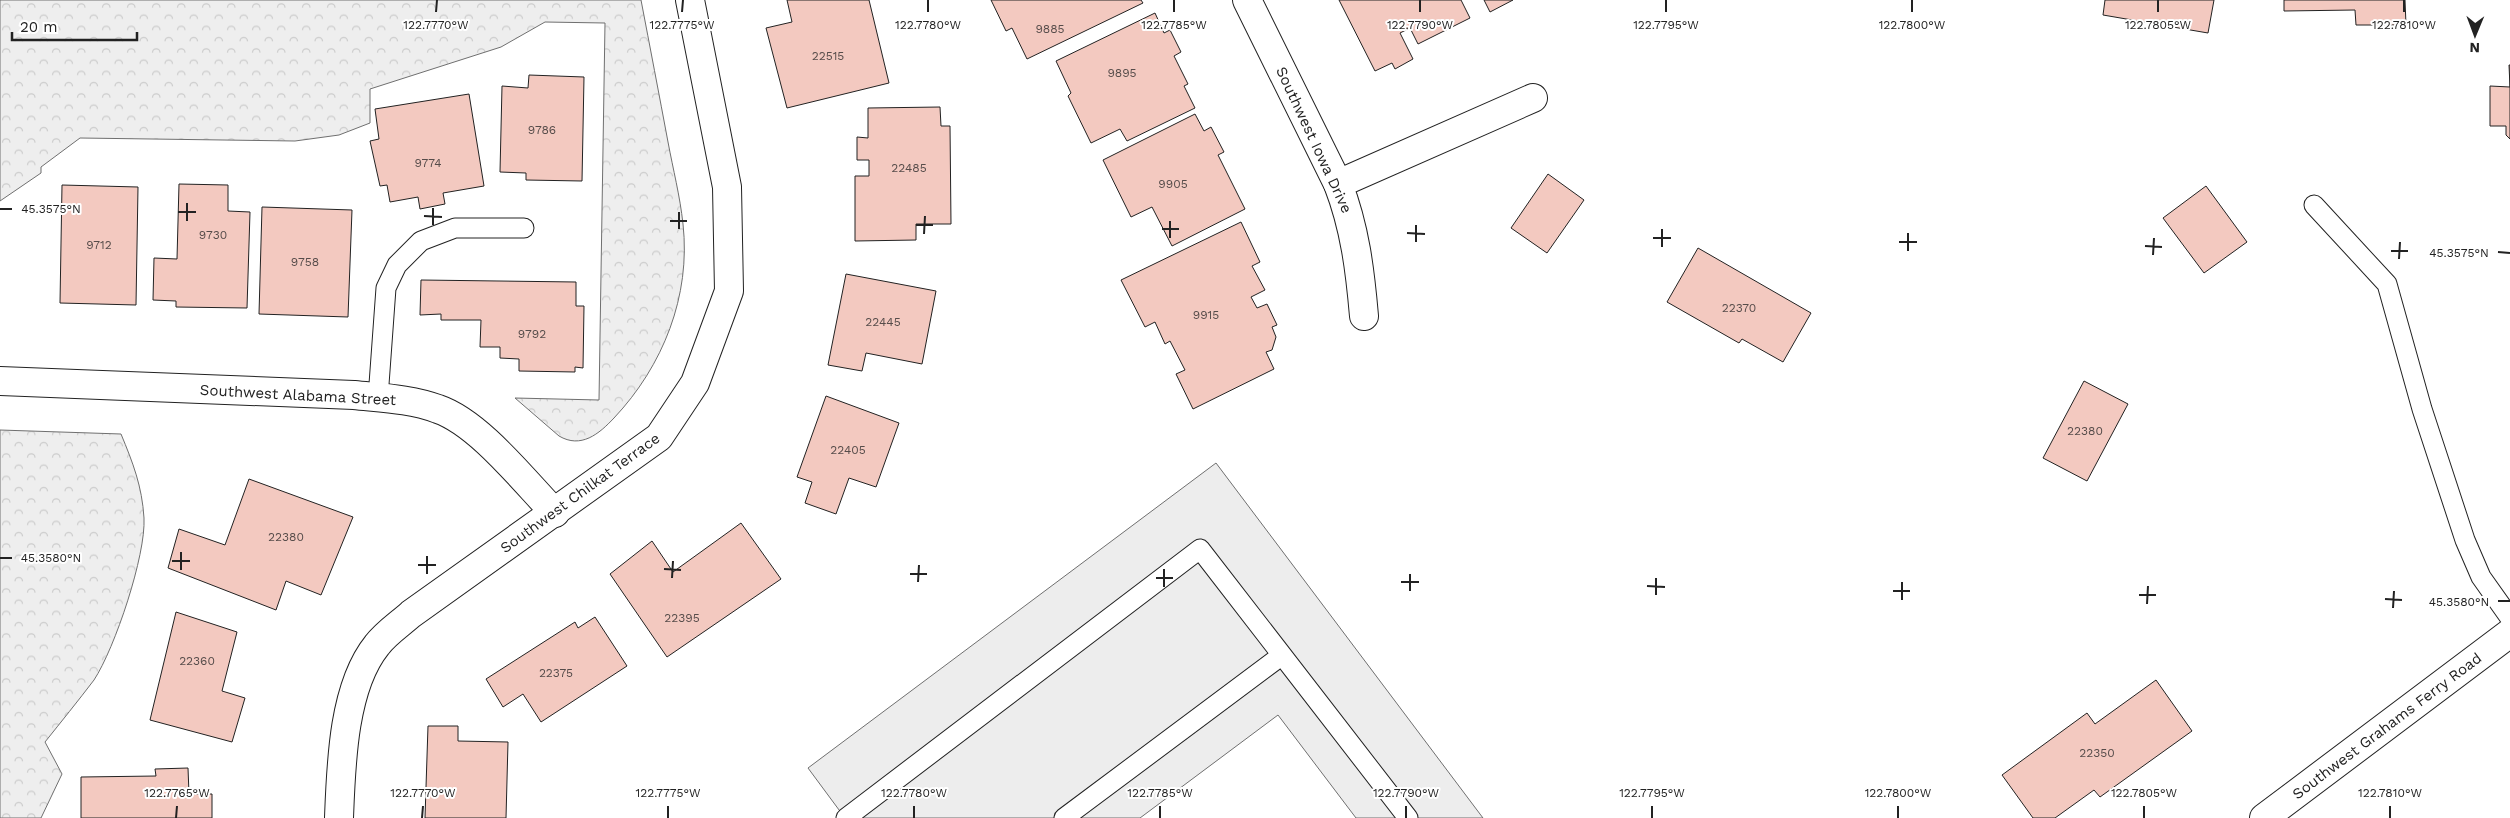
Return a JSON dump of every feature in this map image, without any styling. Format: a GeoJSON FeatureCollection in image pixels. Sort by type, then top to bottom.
{"type":"FeatureCollection","features":[{"type":"Feature","properties":{"kind":"street","name":"Southwest Chilkat Terrace"},"geometry":{"type":"LineString","coordinates":[[339,818],[344,742],[356,682],[377,645],[411,614],[659,437],[695,383],[729,291],[728,187],[690,0]]}},
{"type":"Feature","properties":{"kind":"street","name":"Southwest Iowa Drive"},"geometry":{"type":"LineString","coordinates":[[1247,0],[1338,184],[1350,214],[1358,252],[1364,316]]}},
{"type":"Feature","properties":{"kind":"street"},"geometry":{"type":"LineString","coordinates":[[1338,184],[1533,98]]}},
{"type":"Feature","properties":{"kind":"street","name":"Southwest Alabama Street"},"geometry":{"type":"LineString","coordinates":[[0,381],[378,398],[405,401],[438,409],[466,424],[555,513]]}},
{"type":"Feature","properties":{"kind":"street","name":"Southwest Grahams Ferry Road"},"geometry":{"type":"LineString","coordinates":[[2264,818],[2510,633]]}},
{"type":"Feature","properties":{"kind":"lane"},"geometry":{"type":"LineString","coordinates":[[2314,205],[2387,284],[2422,410],[2465,540],[2481,577],[2510,618]]}},
{"type":"Feature","properties":{"kind":"lane"},"geometry":{"type":"LineString","coordinates":[[378,398],[386,288],[397,265],[421,241],[455,228],[524,228]]}},
{"type":"Feature","properties":{"kind":"lane"},"geometry":{"type":"LineString","coordinates":[[846,818],[1200,549],[1408,818]]}},
{"type":"Feature","properties":{"kind":"lane"},"geometry":{"type":"LineString","coordinates":[[1064,818],[1281,656]]}},
{"type":"Feature","properties":{"kind":"green space"},"geometry":{"type":"Polygon","coordinates":[[[0,0],[641,0],[680,203],[684,251],[678,303],[670,328],[647,376],[608,424],[596,434],[582,440],[567,440],[559,436],[515,398],[599,400],[605,23],[545,22],[501,47],[370,89],[370,123],[339,135],[295,141],[80,138],[41,167],[41,173],[0,201],[0,0]]]}},
{"type":"Feature","properties":{"kind":"green space"},"geometry":{"type":"Polygon","coordinates":[[[0,430],[121,434],[136,475],[143,506],[143,534],[135,577],[111,646],[94,680],[45,742],[62,774],[41,818],[0,818],[0,430]]]}},
{"type":"Feature","properties":{"kind":"shaded area"},"geometry":{"type":"Polygon","coordinates":[[[1216,463],[1483,818],[1356,818],[1278,715],[1140,818],[845,818],[808,768],[1216,463]]]}},
{"type":"Feature","properties":{"kind":"building"},"geometry":{"type":"Polygon","coordinates":[[[787,0],[869,0],[889,83],[787,108],[766,28],[792,22],[787,0]]]}},
{"type":"Feature","properties":{"kind":"building"},"geometry":{"type":"Polygon","coordinates":[[[991,0],[1141,0],[1143,3],[1027,59],[1012,28],[1006,31],[991,0]]]}},
{"type":"Feature","properties":{"kind":"building"},"geometry":{"type":"Polygon","coordinates":[[[1339,0],[1461,0],[1470,18],[1418,44],[1410,28],[1400,33],[1413,59],[1395,69],[1392,63],[1375,71],[1339,0]]]}},
{"type":"Feature","properties":{"kind":"building"},"geometry":{"type":"Polygon","coordinates":[[[1484,0],[1513,0],[1490,12],[1484,0]]]}},
{"type":"Feature","properties":{"kind":"building"},"geometry":{"type":"Polygon","coordinates":[[[2105,0],[2214,0],[2208,33],[2103,15],[2105,0]]]}},
{"type":"Feature","properties":{"kind":"building"},"geometry":{"type":"Polygon","coordinates":[[[2284,0],[2405,0],[2406,25],[2356,25],[2355,10],[2284,11],[2284,0]]]}},
{"type":"Feature","properties":{"kind":"building"},"geometry":{"type":"Polygon","coordinates":[[[1155,13],[1164,33],[1170,30],[1181,52],[1174,56],[1188,84],[1184,86],[1195,108],[1127,141],[1120,129],[1091,143],[1068,96],[1071,93],[1056,61],[1155,13]]]}},
{"type":"Feature","properties":{"kind":"building"},"geometry":{"type":"Polygon","coordinates":[[[529,75],[584,77],[582,181],[526,180],[526,173],[500,172],[502,86],[528,88],[529,75]]]}},
{"type":"Feature","properties":{"kind":"building"},"geometry":{"type":"Polygon","coordinates":[[[2490,86],[2510,87],[2510,139],[2506,135],[2506,126],[2490,126],[2490,86]]]}},
{"type":"Feature","properties":{"kind":"building"},"geometry":{"type":"Polygon","coordinates":[[[469,94],[484,186],[443,193],[445,204],[420,209],[418,197],[390,202],[387,185],[380,186],[370,141],[379,139],[375,109],[469,94]]]}},
{"type":"Feature","properties":{"kind":"building"},"geometry":{"type":"Polygon","coordinates":[[[940,107],[941,126],[950,126],[951,224],[916,224],[916,240],[855,241],[855,176],[869,176],[869,160],[857,160],[857,137],[868,138],[868,108],[940,107]]]}},
{"type":"Feature","properties":{"kind":"building"},"geometry":{"type":"Polygon","coordinates":[[[1195,114],[1204,131],[1211,127],[1224,152],[1218,155],[1245,209],[1172,246],[1152,207],[1131,217],[1103,160],[1195,114]]]}},
{"type":"Feature","properties":{"kind":"building"},"geometry":{"type":"Polygon","coordinates":[[[1548,174],[1584,200],[1547,253],[1511,228],[1548,174]]]}},
{"type":"Feature","properties":{"kind":"building"},"geometry":{"type":"Polygon","coordinates":[[[179,184],[228,185],[228,211],[250,212],[247,308],[176,307],[176,301],[153,300],[154,258],[177,259],[179,184]]]}},
{"type":"Feature","properties":{"kind":"building"},"geometry":{"type":"Polygon","coordinates":[[[62,185],[138,187],[136,305],[60,303],[62,185]]]}},
{"type":"Feature","properties":{"kind":"building"},"geometry":{"type":"Polygon","coordinates":[[[2206,186],[2247,242],[2204,273],[2163,218],[2206,186]]]}},
{"type":"Feature","properties":{"kind":"building"},"geometry":{"type":"Polygon","coordinates":[[[262,207],[352,210],[348,317],[259,314],[262,207]]]}},
{"type":"Feature","properties":{"kind":"building"},"geometry":{"type":"Polygon","coordinates":[[[1241,222],[1260,262],[1252,266],[1265,290],[1251,297],[1257,308],[1267,304],[1277,325],[1272,327],[1276,337],[1272,350],[1266,352],[1274,369],[1193,409],[1176,374],[1185,370],[1170,341],[1165,344],[1155,322],[1145,327],[1121,280],[1241,222]]]}},
{"type":"Feature","properties":{"kind":"building"},"geometry":{"type":"Polygon","coordinates":[[[1698,248],[1811,313],[1783,362],[1742,339],[1739,343],[1667,302],[1698,248]]]}},
{"type":"Feature","properties":{"kind":"building"},"geometry":{"type":"Polygon","coordinates":[[[846,274],[936,291],[922,364],[866,353],[862,371],[828,365],[846,274]]]}},
{"type":"Feature","properties":{"kind":"building"},"geometry":{"type":"Polygon","coordinates":[[[421,280],[576,282],[576,306],[584,306],[583,368],[575,367],[575,372],[519,371],[519,359],[500,358],[500,347],[480,347],[481,320],[441,320],[441,314],[420,315],[421,280]]]}},
{"type":"Feature","properties":{"kind":"building"},"geometry":{"type":"Polygon","coordinates":[[[2084,381],[2128,404],[2087,481],[2043,458],[2084,381]]]}},
{"type":"Feature","properties":{"kind":"building"},"geometry":{"type":"Polygon","coordinates":[[[826,396],[899,423],[876,487],[849,478],[836,514],[805,503],[812,482],[797,477],[826,396]]]}},
{"type":"Feature","properties":{"kind":"building"},"geometry":{"type":"Polygon","coordinates":[[[249,479],[353,517],[321,595],[286,581],[276,610],[168,568],[179,529],[225,545],[249,479]]]}},
{"type":"Feature","properties":{"kind":"building"},"geometry":{"type":"Polygon","coordinates":[[[741,523],[781,579],[667,657],[610,574],[652,541],[673,572],[741,523]]]}},
{"type":"Feature","properties":{"kind":"building"},"geometry":{"type":"Polygon","coordinates":[[[176,612],[237,632],[222,691],[245,698],[232,742],[150,720],[176,612]]]}},
{"type":"Feature","properties":{"kind":"building"},"geometry":{"type":"Polygon","coordinates":[[[595,617],[627,666],[541,722],[523,694],[503,707],[486,679],[575,622],[578,628],[595,617]]]}},
{"type":"Feature","properties":{"kind":"building"},"geometry":{"type":"Polygon","coordinates":[[[2156,680],[2192,731],[2100,797],[2094,790],[2055,818],[2033,818],[2002,775],[2087,713],[2095,724],[2156,680]]]}},
{"type":"Feature","properties":{"kind":"building"},"geometry":{"type":"Polygon","coordinates":[[[428,726],[458,726],[458,741],[508,742],[506,818],[425,818],[428,726]]]}},
{"type":"Feature","properties":{"kind":"building"},"geometry":{"type":"Polygon","coordinates":[[[188,768],[189,794],[212,794],[212,818],[81,818],[81,777],[156,776],[155,769],[188,768]]]}}]}
